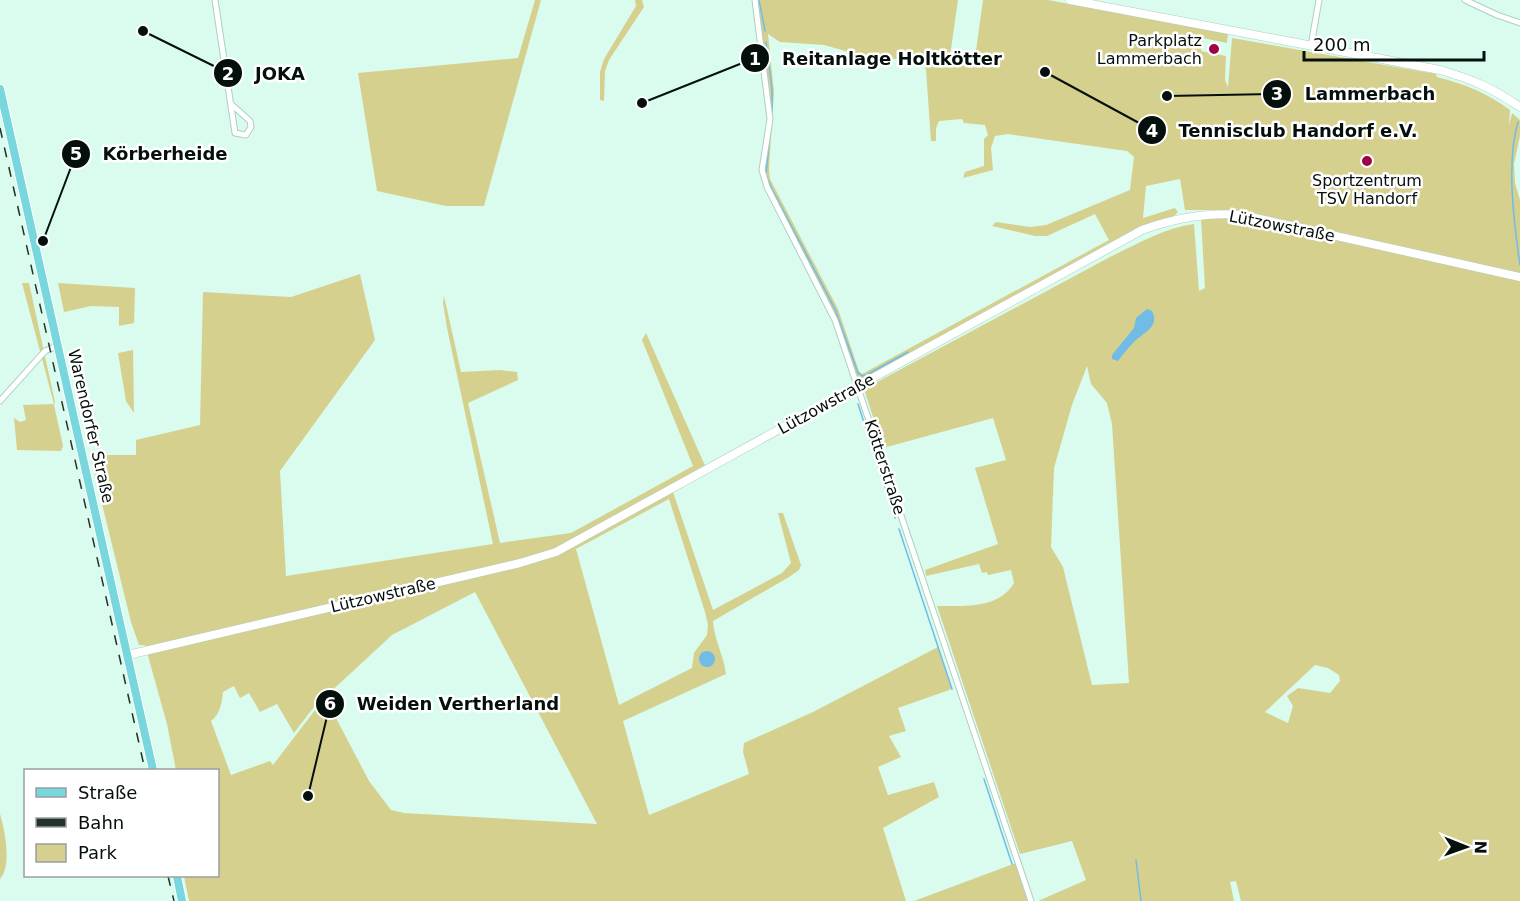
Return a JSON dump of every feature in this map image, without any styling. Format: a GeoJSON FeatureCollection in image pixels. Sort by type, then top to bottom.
{"type":"FeatureCollection","features":[{"type":"Feature","properties":{"kind":"main road","name":"Warendorfer Straße"},"geometry":{"type":"LineString","coordinates":[[0,88],[153,769]]}},
{"type":"Feature","properties":{"kind":"main road"},"geometry":{"type":"LineString","coordinates":[[177,877],[182,901]]}},
{"type":"Feature","properties":{"kind":"street"},"geometry":{"type":"LineString","coordinates":[[215,0],[235,133],[246,135],[251,127],[250,122],[231,104]]}},
{"type":"Feature","properties":{"kind":"street","name":"Kötterstraße"},"geometry":{"type":"LineString","coordinates":[[755,0],[770,119],[762,170],[767,187],[836,320],[1032,901]]}},
{"type":"Feature","properties":{"kind":"street"},"geometry":{"type":"LineString","coordinates":[[1070,0],[1440,70],[1471,78],[1520,107]]}},
{"type":"Feature","properties":{"kind":"street"},"geometry":{"type":"LineString","coordinates":[[1311,46],[1319,0]]}},
{"type":"Feature","properties":{"kind":"street"},"geometry":{"type":"LineString","coordinates":[[1465,0],[1520,23]]}},
{"type":"Feature","properties":{"kind":"street","name":"Lützowstraße"},"geometry":{"type":"LineString","coordinates":[[128,655],[520,563],[556,552],[1142,230],[1185,217],[1242,215],[1520,277]]}},
{"type":"Feature","properties":{"kind":"street"},"geometry":{"type":"LineString","coordinates":[[0,401],[45,351],[57,346]]}},
{"type":"Feature","properties":{"kind":"green space"},"geometry":{"type":"Polygon","coordinates":[[[535,0],[541,0],[484,206],[446,206],[377,191],[358,73],[518,58],[535,0]]]}},
{"type":"Feature","properties":{"kind":"green space"},"geometry":{"type":"Polygon","coordinates":[[[635,0],[642,0],[644,7],[609,60],[605,71],[604,101],[600,100],[600,72],[604,59],[636,6],[635,0]]]}},
{"type":"Feature","properties":{"kind":"green space"},"geometry":{"type":"Polygon","coordinates":[[[757,0],[958,0],[950,56],[947,62],[976,67],[978,60],[975,58],[983,0],[1048,0],[1228,33],[1227,43],[1203,38],[1201,51],[1226,56],[1225,80],[1228,87],[1232,38],[1436,74],[1437,77],[1475,90],[1510,110],[1509,125],[1512,113],[1520,120],[1520,136],[1514,164],[1515,183],[1520,200],[1520,274],[1240,210],[1185,210],[1180,179],[1146,186],[1143,218],[1175,208],[1178,212],[1174,216],[1144,225],[860,380],[855,376],[835,320],[767,187],[762,170],[770,119],[769,91],[757,0]],[[768,34],[774,92],[770,179],[838,309],[862,374],[1109,240],[1095,214],[1047,236],[1035,236],[992,226],[996,222],[1030,227],[1046,225],[1130,190],[1134,157],[1127,151],[1008,134],[995,136],[991,148],[993,170],[963,178],[965,172],[984,166],[984,139],[988,135],[985,125],[964,123],[962,119],[939,121],[936,128],[936,141],[931,141],[926,70],[922,62],[860,55],[824,45],[780,42],[768,34]]]}},
{"type":"Feature","properties":{"kind":"green space"},"geometry":{"type":"Polygon","coordinates":[[[1225,217],[1242,219],[1520,281],[1520,901],[1241,901],[1236,881],[1230,882],[1234,901],[1038,901],[1086,880],[1072,841],[1020,854],[937,606],[980,604],[999,598],[1014,583],[1011,570],[988,575],[987,572],[982,573],[979,564],[926,576],[925,570],[998,544],[975,468],[1006,460],[993,418],[883,448],[864,389],[1110,257],[1172,229],[1194,224],[1199,291],[1205,288],[1201,219],[1225,217]],[[1087,366],[1072,405],[1054,468],[1051,547],[1063,567],[1092,685],[1129,683],[1112,424],[1107,403],[1091,384],[1087,366]],[[1315,665],[1265,712],[1288,723],[1293,706],[1287,696],[1298,688],[1330,693],[1340,681],[1339,675],[1328,668],[1315,665]]]}},
{"type":"Feature","properties":{"kind":"green space"},"geometry":{"type":"Polygon","coordinates":[[[360,274],[375,340],[280,471],[286,576],[493,544],[447,328],[444,296],[461,372],[500,370],[517,372],[518,380],[468,403],[500,543],[571,533],[693,466],[642,340],[646,333],[707,470],[672,489],[713,610],[782,573],[791,563],[778,513],[783,513],[801,565],[799,570],[789,577],[713,621],[726,674],[623,721],[649,815],[749,774],[743,752],[744,743],[813,712],[938,647],[952,689],[898,708],[906,731],[889,736],[901,757],[878,767],[888,795],[934,782],[939,797],[883,828],[906,901],[189,901],[184,877],[219,877],[219,769],[176,769],[167,724],[145,645],[139,645],[131,622],[90,455],[136,455],[136,440],[200,425],[203,292],[291,297],[360,274]],[[669,499],[576,549],[619,705],[692,668],[694,653],[707,635],[708,625],[669,499]],[[475,592],[392,635],[325,697],[369,781],[391,810],[404,813],[597,824],[475,592]],[[234,686],[223,692],[218,712],[211,721],[231,775],[270,761],[273,765],[325,697],[323,695],[294,733],[277,704],[260,712],[249,693],[240,698],[234,686]]]}},
{"type":"Feature","properties":{"kind":"green space"},"geometry":{"type":"Polygon","coordinates":[[[22,283],[29,283],[55,402],[63,446],[61,451],[17,450],[14,418],[20,422],[26,420],[23,405],[54,404],[22,283]]]}},
{"type":"Feature","properties":{"kind":"green space"},"geometry":{"type":"Polygon","coordinates":[[[58,283],[135,288],[134,323],[119,326],[119,307],[91,306],[64,312],[58,283]]]}},
{"type":"Feature","properties":{"kind":"green space"},"geometry":{"type":"Polygon","coordinates":[[[133,350],[134,413],[126,401],[118,353],[133,350]]]}},
{"type":"Feature","properties":{"kind":"green space"},"geometry":{"type":"Polygon","coordinates":[[[0,814],[7,857],[4,873],[0,879],[0,814]]]}},
{"type":"Feature","properties":{"kind":"green space"},"geometry":{"type":"Polygon","coordinates":[[[1019,862],[1031,901],[914,901],[1019,862]]]}},
{"type":"Feature","properties":{"kind":"water"},"geometry":{"type":"Polygon","coordinates":[[[1147,309],[1152,311],[1154,317],[1150,329],[1132,344],[1118,361],[1112,359],[1112,355],[1134,328],[1136,318],[1147,309]]]}},
{"type":"Feature","properties":{"kind":"water"},"geometry":{"type":"Polygon","coordinates":[[[704,651],[710,651],[715,659],[713,665],[704,667],[699,662],[699,656],[704,651]]]}},
{"type":"Feature","properties":{"kind":"waterway"},"geometry":{"type":"LineString","coordinates":[[759,0],[765,31]]}},
{"type":"Feature","properties":{"kind":"waterway"},"geometry":{"type":"LineString","coordinates":[[766,42],[772,89],[772,112]]}},
{"type":"Feature","properties":{"kind":"waterway"},"geometry":{"type":"LineString","coordinates":[[1518,122],[1512,155],[1512,174],[1520,265]]}},
{"type":"Feature","properties":{"kind":"waterway"},"geometry":{"type":"LineString","coordinates":[[769,144],[766,175],[835,309],[858,373],[863,376],[868,374],[908,352]]}},
{"type":"Feature","properties":{"kind":"waterway"},"geometry":{"type":"LineString","coordinates":[[858,404],[895,518]]}},
{"type":"Feature","properties":{"kind":"waterway"},"geometry":{"type":"LineString","coordinates":[[899,529],[952,689]]}},
{"type":"Feature","properties":{"kind":"waterway"},"geometry":{"type":"LineString","coordinates":[[984,779],[1012,864]]}},
{"type":"Feature","properties":{"kind":"waterway"},"geometry":{"type":"LineString","coordinates":[[1136,860],[1141,901]]}},
{"type":"Feature","properties":{"kind":"railway"},"geometry":{"type":"LineString","coordinates":[[0,128],[145,769]]}},
{"type":"Feature","properties":{"kind":"railway"},"geometry":{"type":"LineString","coordinates":[[168,877],[174,901]]}},
{"type":"Feature","properties":{"kind":"place","name":"JOKA"},"geometry":{"type":"Point","coordinates":[143,31]}},
{"type":"Feature","properties":{"kind":"place","name":"Parkplatz Lammerbach"},"geometry":{"type":"Point","coordinates":[1214,49]}},
{"type":"Feature","properties":{"kind":"place","name":"Tennisclub Handorf e.V."},"geometry":{"type":"Point","coordinates":[1045,72]}},
{"type":"Feature","properties":{"kind":"place","name":"Lammerbach"},"geometry":{"type":"Point","coordinates":[1167,96]}},
{"type":"Feature","properties":{"kind":"place","name":"Reitanlage Holtkötter"},"geometry":{"type":"Point","coordinates":[642,103]}},
{"type":"Feature","properties":{"kind":"place","name":"Sportzentrum TSV Handorf"},"geometry":{"type":"Point","coordinates":[1367,161]}},
{"type":"Feature","properties":{"kind":"place","name":"Körberheide"},"geometry":{"type":"Point","coordinates":[43,241]}},
{"type":"Feature","properties":{"kind":"place","name":"Weiden Vertherland"},"geometry":{"type":"Point","coordinates":[308,796]}}]}
